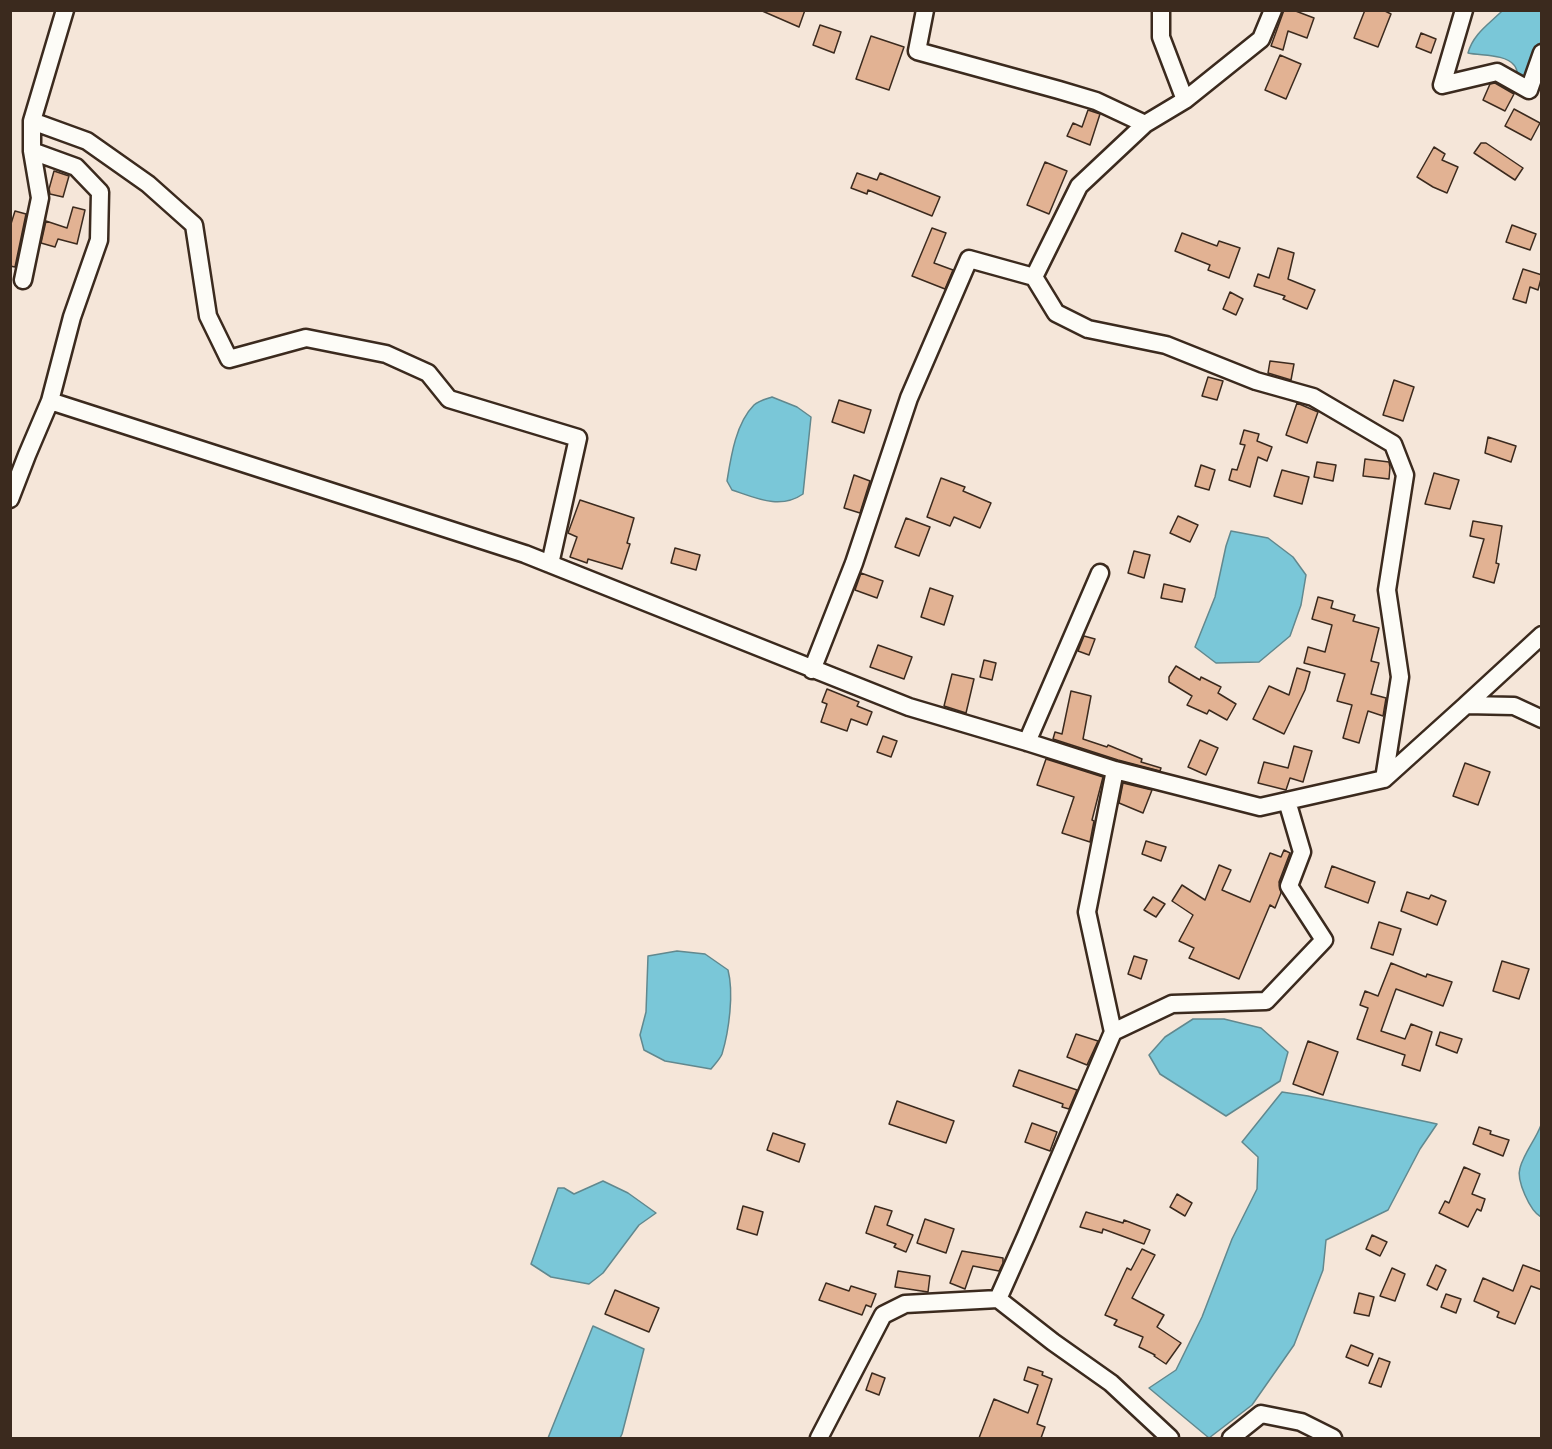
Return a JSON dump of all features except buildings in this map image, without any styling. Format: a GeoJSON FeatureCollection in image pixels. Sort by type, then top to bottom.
{"type":"FeatureCollection","features":[{"type":"Feature","properties":{"kind":"street"},"geometry":{"type":"LineString","coordinates":[[23,280],[40,198],[32,151],[32,121],[65,10]]}},
{"type":"Feature","properties":{"kind":"street"},"geometry":{"type":"LineString","coordinates":[[925,10],[917,51],[1059,90],[1096,102],[1145,124]]}},
{"type":"Feature","properties":{"kind":"street"},"geometry":{"type":"LineString","coordinates":[[1161,10],[1161,37],[1185,100]]}},
{"type":"Feature","properties":{"kind":"street"},"geometry":{"type":"LineString","coordinates":[[1034,277],[1079,186],[1145,124],[1185,100],[1261,39],[1274,10]]}},
{"type":"Feature","properties":{"kind":"street"},"geometry":{"type":"LineString","coordinates":[[1464,10],[1442,85],[1497,72],[1529,90],[1542,53]]}},
{"type":"Feature","properties":{"kind":"street"},"geometry":{"type":"LineString","coordinates":[[32,121],[87,141],[148,184],[194,225],[208,316],[230,359],[306,338],[386,354],[428,373],[449,399],[578,438],[550,564]]}},
{"type":"Feature","properties":{"kind":"street"},"geometry":{"type":"LineString","coordinates":[[10,499],[50,401],[72,317],[99,240],[100,192],[76,167],[32,151]]}},
{"type":"Feature","properties":{"kind":"street"},"geometry":{"type":"LineString","coordinates":[[812,670],[854,563],[909,398],[969,259],[1034,277],[1056,313],[1088,329],[1166,345],[1256,381],[1313,397],[1393,444],[1405,475],[1387,590],[1400,677],[1384,779]]}},
{"type":"Feature","properties":{"kind":"street"},"geometry":{"type":"LineString","coordinates":[[50,401],[514,550],[909,707],[1114,770],[1260,807],[1384,779],[1542,635]]}},
{"type":"Feature","properties":{"kind":"street"},"geometry":{"type":"LineString","coordinates":[[1027,742],[1100,573]]}},
{"type":"Feature","properties":{"kind":"street"},"geometry":{"type":"LineString","coordinates":[[1466,705],[1514,706],[1542,719]]}},
{"type":"Feature","properties":{"kind":"street"},"geometry":{"type":"LineString","coordinates":[[998,1299],[1113,1032],[1087,912],[1114,770]]}},
{"type":"Feature","properties":{"kind":"street"},"geometry":{"type":"LineString","coordinates":[[1113,1032],[1172,1004],[1266,1001],[1324,940],[1289,886],[1302,852],[1287,801]]}},
{"type":"Feature","properties":{"kind":"street"},"geometry":{"type":"LineString","coordinates":[[819,1438],[883,1315],[905,1304],[998,1299],[1111,1383],[1170,1438]]}},
{"type":"Feature","properties":{"kind":"street"},"geometry":{"type":"LineString","coordinates":[[1231,1438],[1261,1414],[1301,1422],[1333,1438]]}},
{"type":"Feature","properties":{"kind":"water"},"geometry":{"type":"Polygon","coordinates":[[[1502,11],[1541,11],[1541,42],[1533,72],[1519,79],[1516,68],[1510,61],[1499,57],[1468,53],[1478,35],[1502,11]]]}},
{"type":"Feature","properties":{"kind":"water"},"geometry":{"type":"Polygon","coordinates":[[[772,397],[797,407],[811,417],[803,494],[794,499],[777,502],[732,490],[727,481],[735,440],[743,421],[756,404],[772,397]]]}},
{"type":"Feature","properties":{"kind":"water"},"geometry":{"type":"Polygon","coordinates":[[[1231,531],[1268,538],[1293,557],[1306,575],[1301,605],[1290,636],[1259,662],[1216,663],[1195,647],[1215,597],[1231,531]]]}},
{"type":"Feature","properties":{"kind":"water"},"geometry":{"type":"Polygon","coordinates":[[[677,951],[705,954],[728,970],[731,1001],[727,1034],[722,1054],[711,1069],[665,1061],[644,1050],[640,1035],[646,1012],[648,956],[677,951]]]}},
{"type":"Feature","properties":{"kind":"water"},"geometry":{"type":"Polygon","coordinates":[[[1193,1019],[1224,1019],[1261,1028],[1288,1052],[1280,1081],[1226,1116],[1160,1074],[1149,1055],[1165,1037],[1193,1019]]]}},
{"type":"Feature","properties":{"kind":"water"},"geometry":{"type":"Polygon","coordinates":[[[1282,1092],[1437,1124],[1420,1149],[1388,1210],[1326,1240],[1323,1270],[1294,1345],[1252,1405],[1209,1438],[1149,1388],[1176,1370],[1202,1317],[1232,1239],[1257,1189],[1258,1157],[1242,1142],[1282,1092]]]}},
{"type":"Feature","properties":{"kind":"water"},"geometry":{"type":"Polygon","coordinates":[[[1541,1125],[1542,1217],[1528,1202],[1519,1173],[1524,1157],[1541,1125]]]}},
{"type":"Feature","properties":{"kind":"water"},"geometry":{"type":"Polygon","coordinates":[[[603,1181],[628,1193],[656,1213],[639,1225],[603,1273],[589,1284],[551,1277],[531,1264],[558,1188],[564,1188],[574,1194],[603,1181]]]}},
{"type":"Feature","properties":{"kind":"water"},"geometry":{"type":"Polygon","coordinates":[[[593,1326],[644,1349],[622,1434],[620,1438],[548,1438],[593,1326]]]}}]}
